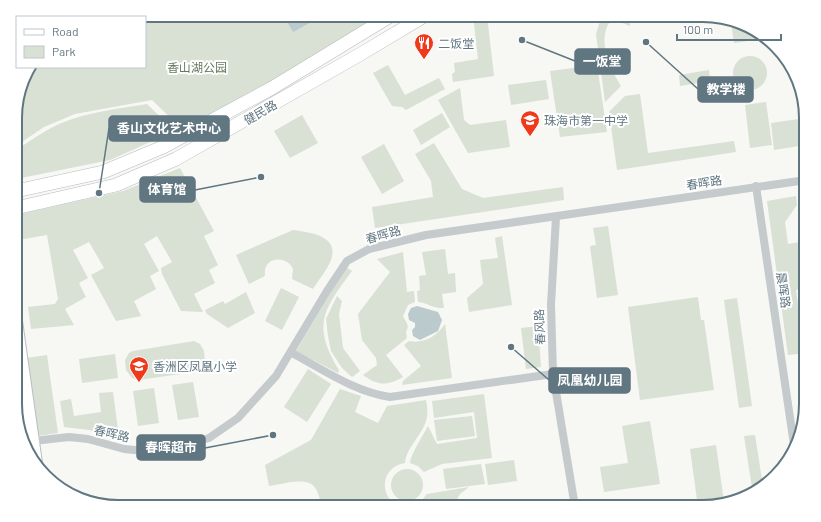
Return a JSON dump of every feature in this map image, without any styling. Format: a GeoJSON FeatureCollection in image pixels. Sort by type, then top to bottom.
{"type":"FeatureCollection","features":[{"type":"Feature","properties":{"kind":"main road","name":"健民路"},"geometry":{"type":"LineString","coordinates":[[22,190],[103,172],[163,148],[272,88],[380,22]]}},
{"type":"Feature","properties":{"kind":"main road","name":"健民路"},"geometry":{"type":"LineString","coordinates":[[22,207],[116,184],[176,159],[414,22]]}},
{"type":"Feature","properties":{"kind":"main road"},"geometry":{"type":"LineString","coordinates":[[22,378],[29,440]]}},
{"type":"Feature","properties":{"kind":"main road"},"geometry":{"type":"LineString","coordinates":[[23,413],[27,436]]}},
{"type":"Feature","properties":{"kind":"street","name":"春晖路"},"geometry":{"type":"LineString","coordinates":[[30,444],[69,437],[88,439],[124,449],[145,452],[165,450],[202,440],[224,429],[238,418],[276,376],[292,353],[327,291],[347,261],[369,249],[426,235],[799,181]]}},
{"type":"Feature","properties":{"kind":"street","name":"晨晖路"},"geometry":{"type":"LineString","coordinates":[[756,186],[793,438]]}},
{"type":"Feature","properties":{"kind":"street","name":"春风路"},"geometry":{"type":"LineString","coordinates":[[556,217],[551,305],[553,374],[574,500]]}},
{"type":"Feature","properties":{"kind":"street"},"geometry":{"type":"LineString","coordinates":[[292,353],[356,386],[390,397],[553,374]]}},
{"type":"Feature","properties":{"kind":"green space","name":"香山湖公园"},"geometry":{"type":"Polygon","coordinates":[[[146,22],[380,22],[244,103],[181,128],[152,100],[75,114],[44,127],[22,142],[22,118],[25,93],[36,68],[146,68],[146,22]]]}},
{"type":"Feature","properties":{"kind":"green space"},"geometry":{"type":"Polygon","coordinates":[[[474,22],[488,22],[494,76],[453,82],[452,74],[455,72],[454,63],[478,59],[474,22]]]}},
{"type":"Feature","properties":{"kind":"green space"},"geometry":{"type":"Polygon","coordinates":[[[601,22],[610,22],[605,36],[606,54],[621,86],[605,102],[596,34],[601,22]]]}},
{"type":"Feature","properties":{"kind":"green space"},"geometry":{"type":"Polygon","coordinates":[[[620,22],[630,22],[630,26],[620,22]]]}},
{"type":"Feature","properties":{"kind":"green space"},"geometry":{"type":"Polygon","coordinates":[[[731,26],[754,37],[755,40],[734,43],[731,26]]]}},
{"type":"Feature","properties":{"kind":"green space"},"geometry":{"type":"Polygon","coordinates":[[[753,56],[760,58],[765,63],[767,73],[765,83],[760,88],[747,90],[740,88],[735,83],[733,70],[735,63],[740,58],[753,56]]]}},
{"type":"Feature","properties":{"kind":"green space"},"geometry":{"type":"Polygon","coordinates":[[[388,65],[405,95],[439,78],[445,89],[406,110],[402,107],[392,106],[373,73],[388,65]]]}},
{"type":"Feature","properties":{"kind":"green space"},"geometry":{"type":"Polygon","coordinates":[[[597,65],[607,132],[560,137],[550,71],[597,65]]]}},
{"type":"Feature","properties":{"kind":"green space"},"geometry":{"type":"Polygon","coordinates":[[[709,70],[710,81],[680,86],[679,75],[709,70]]]}},
{"type":"Feature","properties":{"kind":"green space"},"geometry":{"type":"Polygon","coordinates":[[[546,80],[549,99],[511,105],[508,85],[546,80]]]}},
{"type":"Feature","properties":{"kind":"green space"},"geometry":{"type":"Polygon","coordinates":[[[460,88],[464,120],[470,125],[506,120],[510,147],[468,153],[438,100],[460,88]]]}},
{"type":"Feature","properties":{"kind":"green space"},"geometry":{"type":"Polygon","coordinates":[[[640,94],[648,153],[734,141],[736,152],[617,170],[609,112],[625,96],[640,94]]]}},
{"type":"Feature","properties":{"kind":"green space"},"geometry":{"type":"Polygon","coordinates":[[[766,102],[772,145],[750,148],[745,105],[766,102]]]}},
{"type":"Feature","properties":{"kind":"green space"},"geometry":{"type":"Polygon","coordinates":[[[147,104],[175,131],[110,160],[22,178],[22,146],[59,124],[102,111],[147,104]]]}},
{"type":"Feature","properties":{"kind":"green space"},"geometry":{"type":"Polygon","coordinates":[[[442,113],[450,127],[421,145],[413,130],[442,113]]]}},
{"type":"Feature","properties":{"kind":"green space"},"geometry":{"type":"Polygon","coordinates":[[[302,115],[318,143],[290,158],[274,131],[302,115]]]}},
{"type":"Feature","properties":{"kind":"green space"},"geometry":{"type":"Polygon","coordinates":[[[799,119],[799,146],[774,150],[771,123],[799,119]]]}},
{"type":"Feature","properties":{"kind":"green space"},"geometry":{"type":"Polygon","coordinates":[[[434,143],[462,189],[483,198],[563,187],[564,200],[375,228],[372,207],[433,197],[431,181],[415,154],[434,143]]]}},
{"type":"Feature","properties":{"kind":"green space"},"geometry":{"type":"Polygon","coordinates":[[[384,144],[404,181],[382,194],[361,157],[384,144]]]}},
{"type":"Feature","properties":{"kind":"green space"},"geometry":{"type":"Polygon","coordinates":[[[180,168],[214,231],[204,236],[218,265],[209,270],[215,283],[194,294],[203,312],[181,311],[162,274],[161,268],[172,262],[157,236],[144,244],[159,271],[150,276],[156,289],[134,301],[141,316],[116,321],[91,275],[104,268],[89,242],[73,250],[88,278],[79,283],[86,297],[65,309],[74,325],[31,329],[28,307],[55,304],[58,299],[47,235],[22,239],[22,214],[123,191],[180,168]]]}},
{"type":"Feature","properties":{"kind":"green space"},"geometry":{"type":"Polygon","coordinates":[[[796,196],[797,205],[785,222],[788,244],[799,242],[799,289],[796,290],[799,311],[799,354],[788,355],[767,201],[796,196]]]}},
{"type":"Feature","properties":{"kind":"green space"},"geometry":{"type":"Polygon","coordinates":[[[608,226],[618,295],[597,298],[590,246],[596,245],[593,228],[608,226]]]}},
{"type":"Feature","properties":{"kind":"green space"},"geometry":{"type":"Polygon","coordinates":[[[293,230],[320,236],[330,243],[332,249],[331,260],[313,289],[292,279],[293,269],[290,264],[281,260],[272,261],[269,263],[266,266],[265,276],[249,284],[236,255],[293,230]]]}},
{"type":"Feature","properties":{"kind":"green space"},"geometry":{"type":"Polygon","coordinates":[[[502,236],[512,305],[469,312],[467,298],[483,284],[480,260],[498,258],[495,238],[502,236]]]}},
{"type":"Feature","properties":{"kind":"green space"},"geometry":{"type":"Polygon","coordinates":[[[445,249],[448,274],[455,273],[456,292],[442,294],[444,308],[437,308],[418,302],[417,291],[420,290],[419,276],[426,275],[422,252],[445,249]]]}},
{"type":"Feature","properties":{"kind":"green space"},"geometry":{"type":"Polygon","coordinates":[[[403,252],[407,292],[414,291],[415,302],[408,305],[403,316],[408,325],[406,332],[407,338],[386,355],[403,377],[393,382],[383,384],[368,379],[363,375],[377,365],[376,358],[362,340],[358,314],[390,272],[377,259],[403,252]]]}},
{"type":"Feature","properties":{"kind":"green space"},"geometry":{"type":"Polygon","coordinates":[[[346,267],[352,271],[334,297],[324,318],[326,341],[339,370],[338,373],[296,351],[346,267]]]}},
{"type":"Feature","properties":{"kind":"green space"},"geometry":{"type":"Polygon","coordinates":[[[281,288],[299,297],[282,330],[265,321],[281,288]]]}},
{"type":"Feature","properties":{"kind":"green space"},"geometry":{"type":"Polygon","coordinates":[[[246,292],[255,313],[228,328],[207,314],[205,310],[223,301],[225,304],[246,292]]]}},
{"type":"Feature","properties":{"kind":"green space"},"geometry":{"type":"Polygon","coordinates":[[[337,296],[342,301],[339,314],[343,348],[360,371],[352,377],[342,368],[331,351],[328,336],[326,319],[337,296]]]}},
{"type":"Feature","properties":{"kind":"green space"},"geometry":{"type":"Polygon","coordinates":[[[698,297],[701,320],[704,320],[714,390],[640,400],[628,307],[698,297]]]}},
{"type":"Feature","properties":{"kind":"green space"},"geometry":{"type":"Polygon","coordinates":[[[737,298],[752,406],[739,408],[724,300],[737,298]]]}},
{"type":"Feature","properties":{"kind":"green space"},"geometry":{"type":"Polygon","coordinates":[[[445,324],[452,378],[402,385],[403,381],[421,366],[404,345],[409,341],[415,342],[430,338],[445,324]]]}},
{"type":"Feature","properties":{"kind":"green space"},"geometry":{"type":"Polygon","coordinates":[[[538,326],[541,367],[526,369],[521,328],[538,326]]]}},
{"type":"Feature","properties":{"kind":"green space"},"geometry":{"type":"Polygon","coordinates":[[[194,341],[200,344],[204,351],[205,363],[201,369],[194,372],[139,380],[132,378],[126,370],[125,360],[129,353],[133,351],[194,341]]]}},
{"type":"Feature","properties":{"kind":"green space"},"geometry":{"type":"Polygon","coordinates":[[[115,354],[118,378],[82,383],[79,359],[115,354]]]}},
{"type":"Feature","properties":{"kind":"green space"},"geometry":{"type":"Polygon","coordinates":[[[47,355],[58,433],[37,436],[26,358],[47,355]]]}},
{"type":"Feature","properties":{"kind":"green space"},"geometry":{"type":"Polygon","coordinates":[[[308,369],[331,384],[307,422],[284,407],[308,369]]]}},
{"type":"Feature","properties":{"kind":"green space"},"geometry":{"type":"Polygon","coordinates":[[[193,382],[199,417],[178,420],[172,385],[193,382]]]}},
{"type":"Feature","properties":{"kind":"green space"},"geometry":{"type":"Polygon","coordinates":[[[154,388],[159,423],[138,426],[133,391],[154,388]]]}},
{"type":"Feature","properties":{"kind":"green space"},"geometry":{"type":"Polygon","coordinates":[[[340,389],[361,396],[355,412],[378,423],[387,406],[426,400],[427,415],[425,423],[408,451],[405,463],[396,466],[386,477],[386,491],[391,500],[320,500],[316,489],[307,482],[294,482],[269,486],[265,465],[311,440],[340,389]]]}},
{"type":"Feature","properties":{"kind":"green space"},"geometry":{"type":"Polygon","coordinates":[[[113,392],[119,437],[89,430],[64,427],[60,401],[71,399],[74,416],[101,412],[99,393],[113,392]]]}},
{"type":"Feature","properties":{"kind":"green space"},"geometry":{"type":"Polygon","coordinates":[[[484,394],[492,458],[442,464],[424,472],[418,466],[410,463],[428,426],[437,444],[477,438],[474,412],[434,418],[432,401],[484,394]]]}},
{"type":"Feature","properties":{"kind":"green space"},"geometry":{"type":"Polygon","coordinates":[[[472,416],[475,436],[437,441],[434,420],[472,416]]]}},
{"type":"Feature","properties":{"kind":"green space"},"geometry":{"type":"Polygon","coordinates":[[[650,421],[660,484],[604,492],[600,467],[628,463],[622,426],[650,421]]]}},
{"type":"Feature","properties":{"kind":"green space"},"geometry":{"type":"Polygon","coordinates":[[[755,435],[762,480],[752,486],[744,436],[755,435]]]}},
{"type":"Feature","properties":{"kind":"green space"},"geometry":{"type":"Polygon","coordinates":[[[716,445],[723,498],[697,500],[690,449],[716,445]]]}},
{"type":"Feature","properties":{"kind":"green space"},"geometry":{"type":"Polygon","coordinates":[[[514,460],[517,481],[488,485],[485,464],[514,460]]]}},
{"type":"Feature","properties":{"kind":"green space"},"geometry":{"type":"Polygon","coordinates":[[[481,464],[485,484],[446,489],[443,469],[481,464]]]}},
{"type":"Feature","properties":{"kind":"green space"},"geometry":{"type":"Polygon","coordinates":[[[404,469],[410,469],[416,472],[423,482],[422,491],[413,500],[401,500],[394,494],[391,488],[391,482],[394,476],[404,469]]]}},
{"type":"Feature","properties":{"kind":"green space"},"geometry":{"type":"Polygon","coordinates":[[[469,487],[460,494],[457,500],[422,500],[427,494],[469,487]]]}},
{"type":"Feature","properties":{"kind":"shaded area"},"geometry":{"type":"Polygon","coordinates":[[[287,22],[311,22],[293,32],[287,22]]]}},
{"type":"Feature","properties":{"kind":"shaded area"},"geometry":{"type":"Polygon","coordinates":[[[417,306],[438,312],[442,320],[438,331],[420,340],[413,336],[412,330],[415,327],[415,323],[409,320],[408,314],[411,308],[417,306]]]}},
{"type":"Feature","properties":{"kind":"place","name":"一饭堂"},"geometry":{"type":"Point","coordinates":[522,40]}},
{"type":"Feature","properties":{"kind":"place","name":"教学楼"},"geometry":{"type":"Point","coordinates":[646,42]}},
{"type":"Feature","properties":{"kind":"place","name":"二饭堂"},"geometry":{"type":"Point","coordinates":[424,60]}},
{"type":"Feature","properties":{"kind":"place","name":"珠海市第一中学"},"geometry":{"type":"Point","coordinates":[530,137]}},
{"type":"Feature","properties":{"kind":"place","name":"体育馆"},"geometry":{"type":"Point","coordinates":[261,177]}},
{"type":"Feature","properties":{"kind":"place","name":"香山文化艺术中心"},"geometry":{"type":"Point","coordinates":[99,193]}},
{"type":"Feature","properties":{"kind":"place","name":"凤凰幼儿园"},"geometry":{"type":"Point","coordinates":[511,347]}},
{"type":"Feature","properties":{"kind":"place","name":"香洲区凤凰小学"},"geometry":{"type":"Point","coordinates":[139,383]}},
{"type":"Feature","properties":{"kind":"place","name":"春晖超市"},"geometry":{"type":"Point","coordinates":[273,435]}}]}
